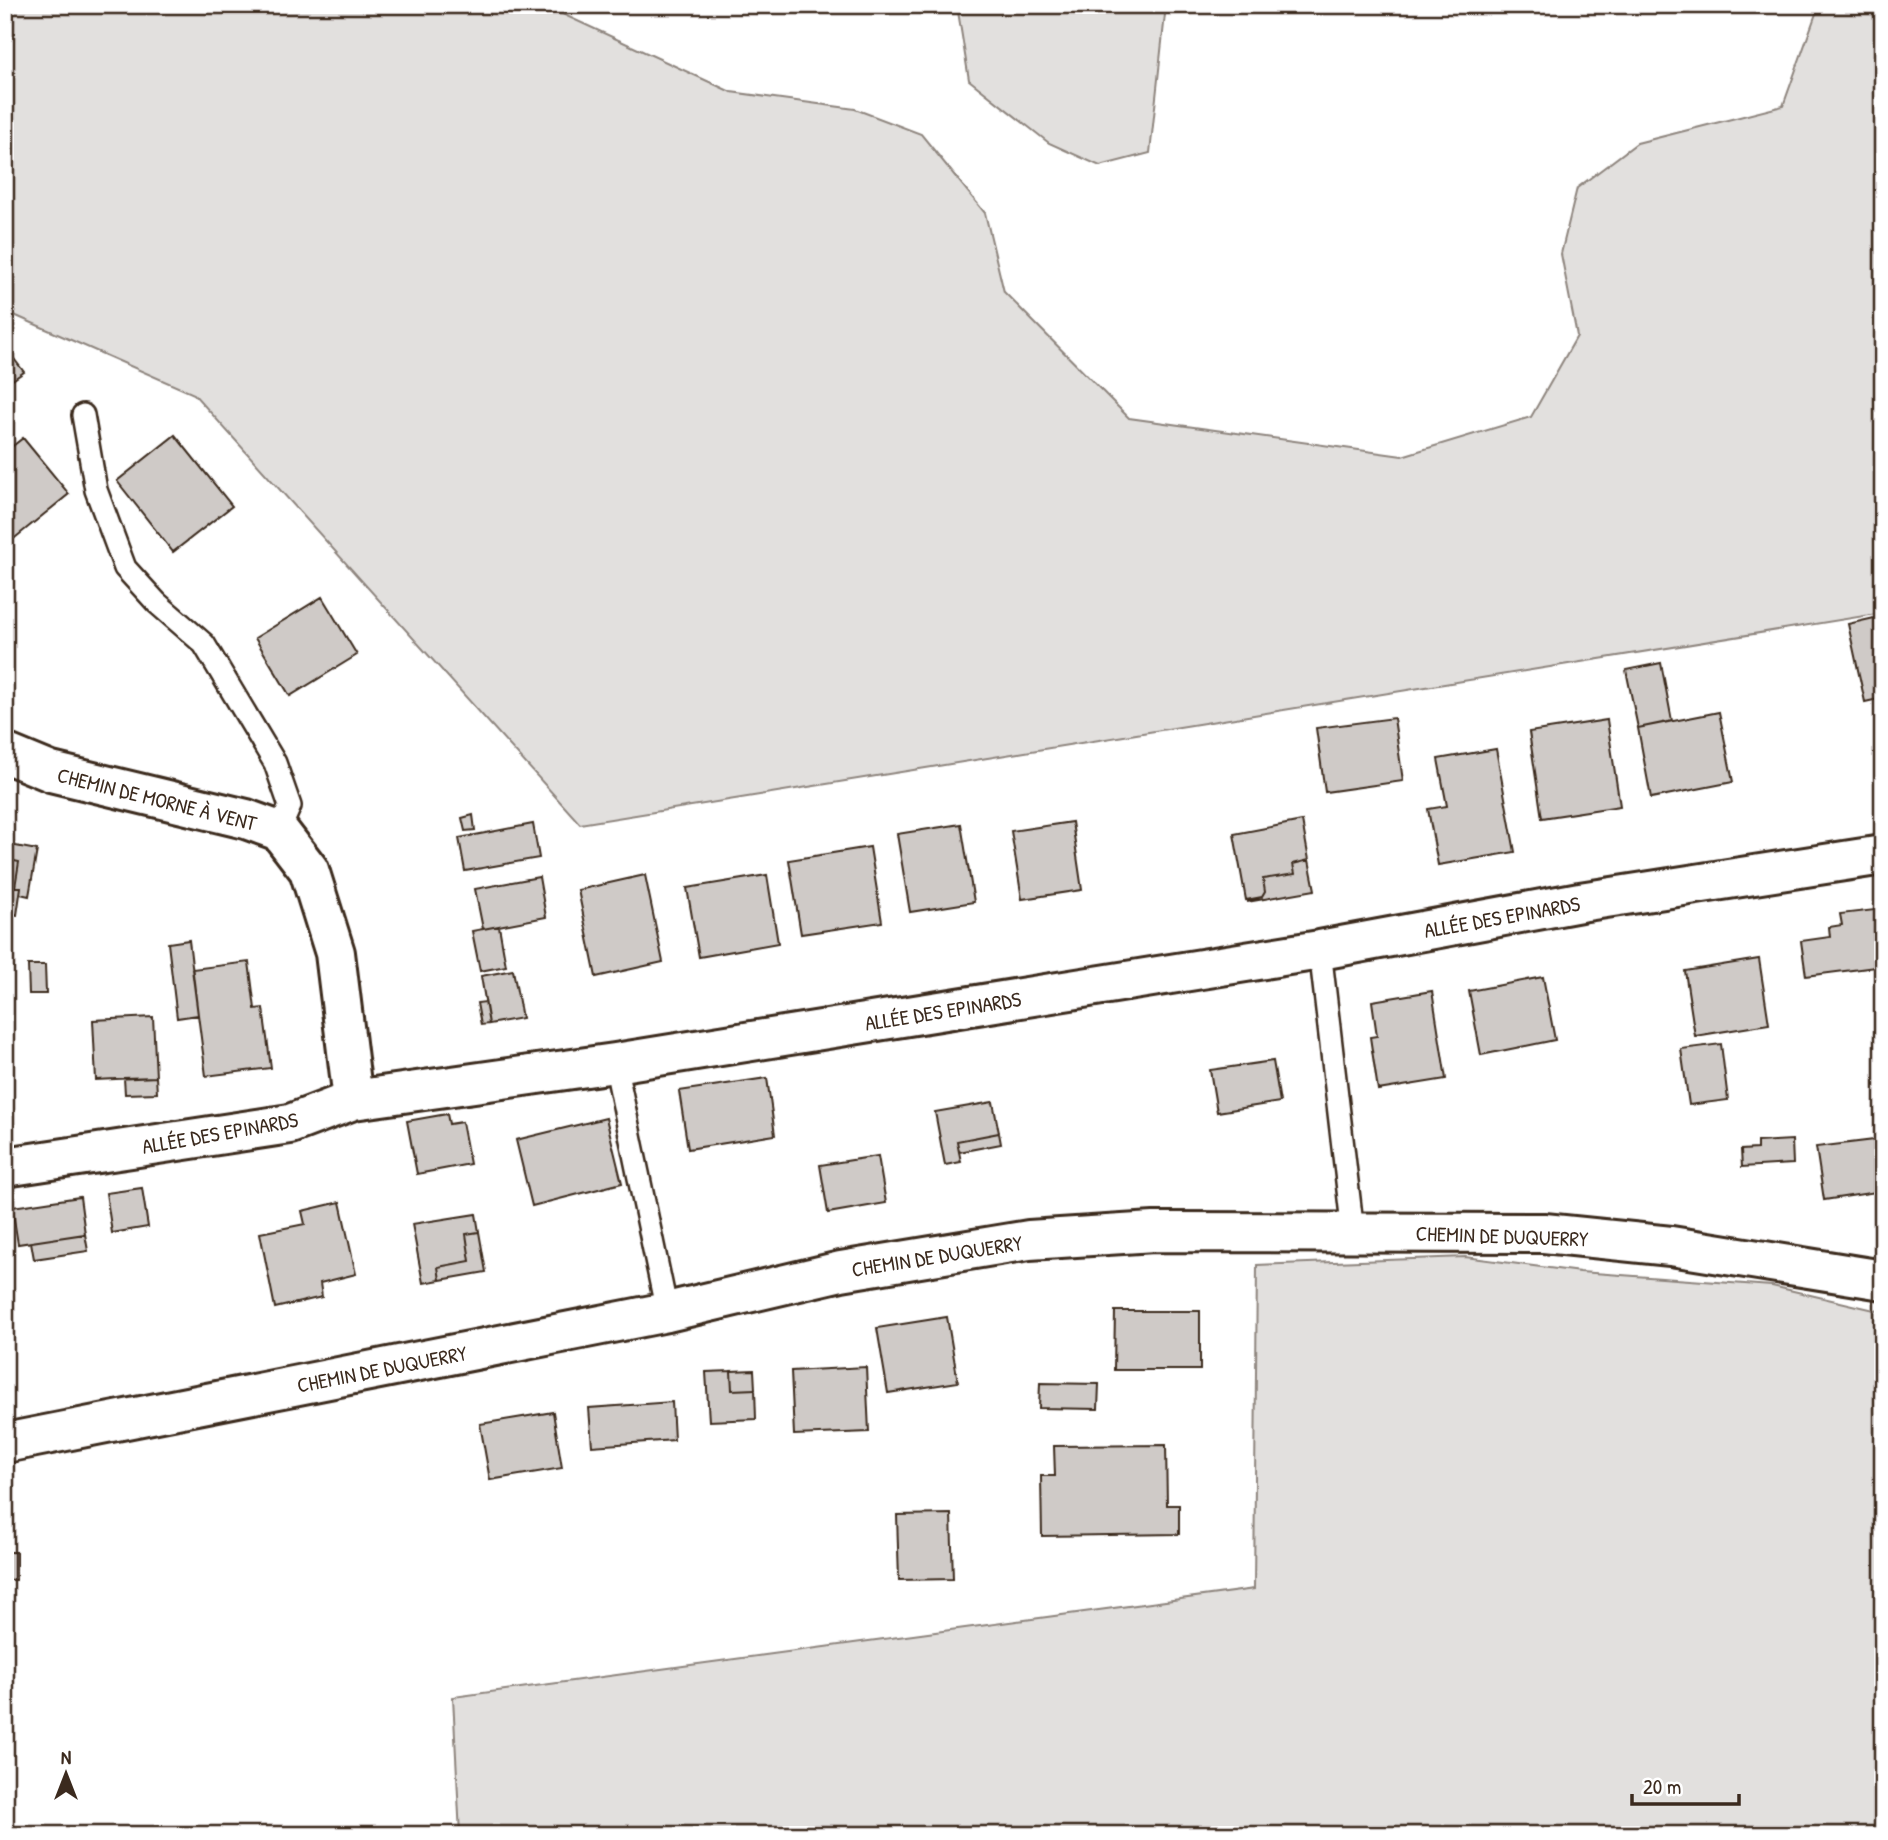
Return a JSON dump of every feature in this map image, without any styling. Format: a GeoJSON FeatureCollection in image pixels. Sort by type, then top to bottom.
{"type":"FeatureCollection","features":[{"type":"Feature","properties":{"kind":"street","name":"CHEMIN DE MORNE À VENT"},"geometry":{"type":"LineString","coordinates":[[5,753],[51,772],[246,819],[279,831],[309,870],[335,953],[353,1100]]}},
{"type":"Feature","properties":{"kind":"street","name":"ALLÉE DES EPINARDS"},"geometry":{"type":"LineString","coordinates":[[5,1167],[290,1124],[353,1100],[615,1063],[1320,950],[1580,902],[1883,855]]}},
{"type":"Feature","properties":{"kind":"street","name":"CHEMIN DE DUQUERRY"},"geometry":{"type":"LineString","coordinates":[[5,1443],[667,1312],[841,1271],[1029,1240],[1154,1232],[1545,1233],[1671,1246],[1883,1280]]}},
{"type":"Feature","properties":{"kind":"lane"},"geometry":{"type":"LineString","coordinates":[[83,415],[96,490],[125,568],[157,603],[205,644],[275,764],[290,806],[279,831]]}},
{"type":"Feature","properties":{"kind":"lane"},"geometry":{"type":"LineString","coordinates":[[1320,950],[1353,1233]]}},
{"type":"Feature","properties":{"kind":"lane"},"geometry":{"type":"LineString","coordinates":[[615,1063],[667,1312]]}},
{"type":"Feature","properties":{"kind":"shaded area"},"geometry":{"type":"Polygon","coordinates":[[[5,5],[543,5],[731,92],[855,109],[921,134],[985,213],[1004,292],[1129,418],[1402,456],[1531,417],[1577,336],[1561,254],[1577,188],[1637,143],[1783,106],[1819,5],[1883,5],[1883,613],[580,824],[194,394],[5,311],[5,5]]]}},
{"type":"Feature","properties":{"kind":"shaded area"},"geometry":{"type":"Polygon","coordinates":[[[957,5],[1166,5],[1150,153],[1100,166],[1049,143],[969,80],[957,5]]]}},
{"type":"Feature","properties":{"kind":"shaded area"},"geometry":{"type":"Polygon","coordinates":[[[1465,1257],[1580,1272],[1772,1286],[1883,1312],[1883,1835],[460,1835],[453,1697],[1254,1589],[1257,1265],[1465,1257]]]}},
{"type":"Feature","properties":{"kind":"building"},"geometry":{"type":"Polygon","coordinates":[[[5,347],[24,372],[5,385],[5,347]]]}},
{"type":"Feature","properties":{"kind":"building"},"geometry":{"type":"Polygon","coordinates":[[[175,435],[232,506],[173,552],[117,481],[175,435]]]}},
{"type":"Feature","properties":{"kind":"building"},"geometry":{"type":"Polygon","coordinates":[[[23,438],[69,494],[5,546],[5,452],[23,438]]]}},
{"type":"Feature","properties":{"kind":"building"},"geometry":{"type":"Polygon","coordinates":[[[322,597],[357,655],[290,696],[255,638],[322,597]]]}},
{"type":"Feature","properties":{"kind":"building"},"geometry":{"type":"Polygon","coordinates":[[[1883,616],[1883,698],[1865,702],[1848,624],[1883,616]]]}},
{"type":"Feature","properties":{"kind":"building"},"geometry":{"type":"Polygon","coordinates":[[[1661,663],[1672,721],[1638,728],[1626,670],[1661,663]]]}},
{"type":"Feature","properties":{"kind":"building"},"geometry":{"type":"Polygon","coordinates":[[[1719,712],[1733,782],[1651,798],[1638,728],[1719,712]]]}},
{"type":"Feature","properties":{"kind":"building"},"geometry":{"type":"Polygon","coordinates":[[[1394,718],[1403,781],[1325,792],[1316,728],[1394,718]]]}},
{"type":"Feature","properties":{"kind":"building"},"geometry":{"type":"Polygon","coordinates":[[[1607,720],[1620,806],[1542,818],[1529,732],[1607,720]]]}},
{"type":"Feature","properties":{"kind":"building"},"geometry":{"type":"Polygon","coordinates":[[[1496,749],[1515,852],[1438,865],[1428,809],[1447,806],[1438,759],[1496,749]]]}},
{"type":"Feature","properties":{"kind":"building"},"geometry":{"type":"Polygon","coordinates":[[[473,815],[475,830],[465,831],[462,818],[473,815]]]}},
{"type":"Feature","properties":{"kind":"building"},"geometry":{"type":"Polygon","coordinates":[[[1302,821],[1309,860],[1293,864],[1295,874],[1263,879],[1265,892],[1262,897],[1246,900],[1234,834],[1302,821]]]}},
{"type":"Feature","properties":{"kind":"building"},"geometry":{"type":"Polygon","coordinates":[[[1072,822],[1082,890],[1022,899],[1011,831],[1072,822]]]}},
{"type":"Feature","properties":{"kind":"building"},"geometry":{"type":"Polygon","coordinates":[[[533,824],[539,858],[465,871],[459,838],[533,824]]]}},
{"type":"Feature","properties":{"kind":"building"},"geometry":{"type":"Polygon","coordinates":[[[961,824],[974,902],[910,912],[897,834],[961,824]]]}},
{"type":"Feature","properties":{"kind":"building"},"geometry":{"type":"Polygon","coordinates":[[[5,844],[37,850],[29,896],[20,894],[21,887],[15,887],[19,862],[5,859],[5,844]]]}},
{"type":"Feature","properties":{"kind":"building"},"geometry":{"type":"Polygon","coordinates":[[[870,847],[882,922],[801,934],[789,860],[870,847]]]}},
{"type":"Feature","properties":{"kind":"building"},"geometry":{"type":"Polygon","coordinates":[[[5,859],[19,862],[15,887],[21,887],[17,915],[5,913],[5,859]]]}},
{"type":"Feature","properties":{"kind":"building"},"geometry":{"type":"Polygon","coordinates":[[[1309,860],[1315,890],[1247,902],[1262,897],[1265,892],[1263,879],[1295,874],[1293,864],[1309,860]]]}},
{"type":"Feature","properties":{"kind":"building"},"geometry":{"type":"Polygon","coordinates":[[[645,875],[663,962],[596,977],[578,890],[645,875]]]}},
{"type":"Feature","properties":{"kind":"building"},"geometry":{"type":"Polygon","coordinates":[[[767,875],[778,943],[699,957],[687,888],[767,875]]]}},
{"type":"Feature","properties":{"kind":"building"},"geometry":{"type":"Polygon","coordinates":[[[539,877],[546,917],[483,929],[475,889],[539,877]]]}},
{"type":"Feature","properties":{"kind":"building"},"geometry":{"type":"Polygon","coordinates":[[[1883,909],[1883,966],[1806,976],[1801,941],[1830,937],[1829,927],[1842,925],[1840,914],[1883,909]]]}},
{"type":"Feature","properties":{"kind":"building"},"geometry":{"type":"Polygon","coordinates":[[[499,926],[506,966],[480,971],[472,931],[499,926]]]}},
{"type":"Feature","properties":{"kind":"building"},"geometry":{"type":"Polygon","coordinates":[[[189,940],[198,1015],[177,1018],[168,943],[189,940]]]}},
{"type":"Feature","properties":{"kind":"building"},"geometry":{"type":"Polygon","coordinates":[[[1759,959],[1769,1024],[1695,1036],[1685,971],[1759,959]]]}},
{"type":"Feature","properties":{"kind":"building"},"geometry":{"type":"Polygon","coordinates":[[[249,962],[255,1009],[263,1008],[271,1068],[206,1076],[192,969],[249,962]]]}},
{"type":"Feature","properties":{"kind":"building"},"geometry":{"type":"Polygon","coordinates":[[[28,965],[45,965],[46,994],[29,994],[28,965]]]}},
{"type":"Feature","properties":{"kind":"building"},"geometry":{"type":"Polygon","coordinates":[[[513,970],[522,1018],[489,1024],[481,976],[513,970]]]}},
{"type":"Feature","properties":{"kind":"building"},"geometry":{"type":"Polygon","coordinates":[[[1543,977],[1555,1040],[1481,1055],[1469,991],[1543,977]]]}},
{"type":"Feature","properties":{"kind":"building"},"geometry":{"type":"Polygon","coordinates":[[[1432,991],[1446,1079],[1378,1090],[1370,1037],[1377,1036],[1372,1001],[1432,991]]]}},
{"type":"Feature","properties":{"kind":"building"},"geometry":{"type":"Polygon","coordinates":[[[485,1002],[489,1024],[481,1025],[477,1003],[485,1002]]]}},
{"type":"Feature","properties":{"kind":"building"},"geometry":{"type":"Polygon","coordinates":[[[153,1017],[156,1077],[96,1080],[93,1020],[153,1017]]]}},
{"type":"Feature","properties":{"kind":"building"},"geometry":{"type":"Polygon","coordinates":[[[1721,1044],[1728,1100],[1689,1105],[1681,1049],[1721,1044]]]}},
{"type":"Feature","properties":{"kind":"building"},"geometry":{"type":"Polygon","coordinates":[[[1273,1061],[1280,1102],[1217,1112],[1210,1070],[1273,1061]]]}},
{"type":"Feature","properties":{"kind":"building"},"geometry":{"type":"Polygon","coordinates":[[[156,1077],[157,1093],[125,1094],[124,1078],[156,1077]]]}},
{"type":"Feature","properties":{"kind":"building"},"geometry":{"type":"Polygon","coordinates":[[[767,1078],[775,1135],[688,1149],[679,1091],[767,1078]]]}},
{"type":"Feature","properties":{"kind":"building"},"geometry":{"type":"Polygon","coordinates":[[[993,1102],[999,1133],[957,1141],[961,1162],[945,1165],[935,1112],[993,1102]]]}},
{"type":"Feature","properties":{"kind":"building"},"geometry":{"type":"Polygon","coordinates":[[[447,1114],[449,1124],[462,1122],[470,1164],[417,1174],[407,1121],[447,1114]]]}},
{"type":"Feature","properties":{"kind":"building"},"geometry":{"type":"Polygon","coordinates":[[[606,1118],[622,1183],[532,1206],[516,1140],[606,1118]]]}},
{"type":"Feature","properties":{"kind":"building"},"geometry":{"type":"Polygon","coordinates":[[[999,1133],[1001,1144],[959,1152],[957,1141],[999,1133]]]}},
{"type":"Feature","properties":{"kind":"building"},"geometry":{"type":"Polygon","coordinates":[[[1883,1139],[1883,1191],[1824,1200],[1816,1147],[1883,1139]]]}},
{"type":"Feature","properties":{"kind":"building"},"geometry":{"type":"Polygon","coordinates":[[[1792,1140],[1793,1164],[1742,1167],[1741,1150],[1757,1149],[1757,1142],[1792,1140]]]}},
{"type":"Feature","properties":{"kind":"building"},"geometry":{"type":"Polygon","coordinates":[[[878,1156],[886,1203],[828,1213],[820,1165],[878,1156]]]}},
{"type":"Feature","properties":{"kind":"building"},"geometry":{"type":"Polygon","coordinates":[[[142,1188],[148,1227],[112,1233],[106,1193],[142,1188]]]}},
{"type":"Feature","properties":{"kind":"building"},"geometry":{"type":"Polygon","coordinates":[[[80,1197],[85,1234],[18,1244],[12,1207],[80,1197]]]}},
{"type":"Feature","properties":{"kind":"building"},"geometry":{"type":"Polygon","coordinates":[[[340,1202],[356,1274],[320,1283],[322,1297],[275,1308],[260,1233],[305,1224],[302,1211],[340,1202]]]}},
{"type":"Feature","properties":{"kind":"building"},"geometry":{"type":"Polygon","coordinates":[[[476,1214],[479,1232],[466,1234],[470,1261],[438,1267],[440,1280],[423,1283],[412,1224],[476,1214]]]}},
{"type":"Feature","properties":{"kind":"building"},"geometry":{"type":"Polygon","coordinates":[[[479,1232],[486,1272],[440,1280],[438,1267],[470,1261],[466,1234],[479,1232]]]}},
{"type":"Feature","properties":{"kind":"building"},"geometry":{"type":"Polygon","coordinates":[[[85,1234],[88,1251],[34,1259],[31,1242],[85,1234]]]}},
{"type":"Feature","properties":{"kind":"building"},"geometry":{"type":"Polygon","coordinates":[[[1115,1311],[1200,1311],[1200,1370],[1114,1370],[1115,1311]]]}},
{"type":"Feature","properties":{"kind":"building"},"geometry":{"type":"Polygon","coordinates":[[[947,1317],[958,1382],[888,1393],[877,1328],[947,1317]]]}},
{"type":"Feature","properties":{"kind":"building"},"geometry":{"type":"Polygon","coordinates":[[[866,1367],[869,1432],[794,1435],[791,1371],[866,1367]]]}},
{"type":"Feature","properties":{"kind":"building"},"geometry":{"type":"Polygon","coordinates":[[[754,1370],[755,1389],[732,1390],[731,1371],[754,1370]]]}},
{"type":"Feature","properties":{"kind":"building"},"geometry":{"type":"Polygon","coordinates":[[[731,1371],[732,1390],[755,1389],[756,1419],[709,1421],[706,1372],[731,1371]]]}},
{"type":"Feature","properties":{"kind":"building"},"geometry":{"type":"Polygon","coordinates":[[[1040,1383],[1099,1384],[1098,1409],[1039,1408],[1040,1383]]]}},
{"type":"Feature","properties":{"kind":"building"},"geometry":{"type":"Polygon","coordinates":[[[672,1402],[674,1440],[592,1446],[589,1408],[672,1402]]]}},
{"type":"Feature","properties":{"kind":"building"},"geometry":{"type":"Polygon","coordinates":[[[553,1412],[562,1468],[490,1480],[480,1424],[553,1412]]]}},
{"type":"Feature","properties":{"kind":"building"},"geometry":{"type":"Polygon","coordinates":[[[1166,1445],[1167,1505],[1179,1505],[1179,1534],[1042,1536],[1041,1476],[1055,1476],[1054,1446],[1166,1445]]]}},
{"type":"Feature","properties":{"kind":"building"},"geometry":{"type":"Polygon","coordinates":[[[5,1475],[10,1498],[5,1499],[5,1475]]]}},
{"type":"Feature","properties":{"kind":"building"},"geometry":{"type":"Polygon","coordinates":[[[951,1514],[953,1579],[899,1580],[897,1515],[951,1514]]]}},
{"type":"Feature","properties":{"kind":"building"},"geometry":{"type":"Polygon","coordinates":[[[5,1552],[16,1552],[16,1580],[5,1580],[5,1552]]]}}]}
